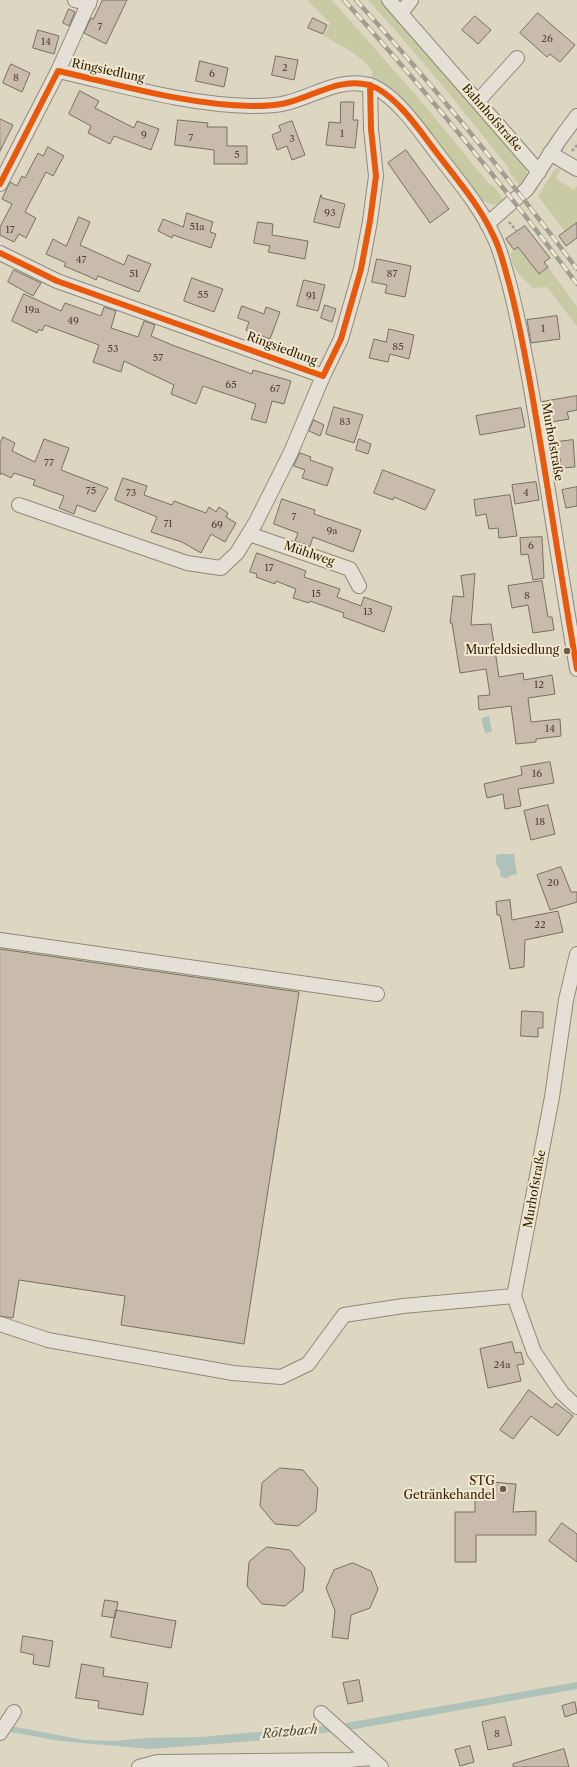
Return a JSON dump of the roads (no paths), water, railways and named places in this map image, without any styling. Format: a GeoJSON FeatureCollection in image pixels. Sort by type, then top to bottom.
{"type":"FeatureCollection","features":[{"type":"Feature","properties":{"kind":"street"},"geometry":{"type":"LineString","coordinates":[[58,72],[89,2],[75,0]]}},
{"type":"Feature","properties":{"kind":"street","name":"Bahnhofstraße"},"geometry":{"type":"LineString","coordinates":[[389,0],[539,172]]}},
{"type":"Feature","properties":{"kind":"street"},"geometry":{"type":"LineString","coordinates":[[401,13],[411,0]]}},
{"type":"Feature","properties":{"kind":"street"},"geometry":{"type":"LineString","coordinates":[[478,101],[517,58]]}},
{"type":"Feature","properties":{"kind":"street","name":"Ringsiedlung"},"geometry":{"type":"LineString","coordinates":[[0,184],[58,72],[181,98],[240,105],[277,105],[343,84],[356,83],[370,85],[387,96],[406,114],[487,224]]}},
{"type":"Feature","properties":{"kind":"street","name":"Ringsiedlung"},"geometry":{"type":"LineString","coordinates":[[19,505],[187,563],[221,568],[237,553],[249,534],[291,452],[323,376],[341,339],[361,269],[370,221],[376,176],[371,129],[370,85]]}},
{"type":"Feature","properties":{"kind":"street"},"geometry":{"type":"LineString","coordinates":[[487,224],[523,193],[577,116]]}},
{"type":"Feature","properties":{"kind":"street"},"geometry":{"type":"LineString","coordinates":[[550,153],[577,169]]}},
{"type":"Feature","properties":{"kind":"street","name":"Murhofstraße"},"geometry":{"type":"LineString","coordinates":[[487,224],[498,245],[514,301],[553,516],[577,669]]}},
{"type":"Feature","properties":{"kind":"street","name":"Ringsiedlung"},"geometry":{"type":"LineString","coordinates":[[0,253],[58,281],[323,376]]}},
{"type":"Feature","properties":{"kind":"street","name":"Mühlweg"},"geometry":{"type":"LineString","coordinates":[[249,534],[350,569],[360,586]]}},
{"type":"Feature","properties":{"kind":"street"},"geometry":{"type":"LineString","coordinates":[[0,940],[377,994]]}},
{"type":"Feature","properties":{"kind":"street","name":"Murhofstraße"},"geometry":{"type":"LineString","coordinates":[[514,1296],[550,1105],[566,1000],[577,954]]}},
{"type":"Feature","properties":{"kind":"street"},"geometry":{"type":"LineString","coordinates":[[0,1324],[48,1340],[233,1373],[281,1377],[308,1364],[344,1315],[403,1306],[514,1296],[534,1352],[562,1392],[577,1406]]}},
{"type":"Feature","properties":{"kind":"street"},"geometry":{"type":"LineString","coordinates":[[0,1733],[14,1712]]}},
{"type":"Feature","properties":{"kind":"street"},"geometry":{"type":"LineString","coordinates":[[321,1713],[381,1767]]}},
{"type":"Feature","properties":{"kind":"street"},"geometry":{"type":"LineString","coordinates":[[139,1767],[157,1762],[350,1760],[370,1758]]}},
{"type":"Feature","properties":{"kind":"water"},"geometry":{"type":"Polygon","coordinates":[[[489,716],[492,732],[485,733],[481,718],[489,716]]]}},
{"type":"Feature","properties":{"kind":"water"},"geometry":{"type":"Polygon","coordinates":[[[514,854],[517,874],[509,876],[508,879],[500,876],[500,870],[496,864],[496,855],[514,854]]]}},
{"type":"Feature","properties":{"kind":"water","name":"Rötzbach"},"geometry":{"type":"Polygon","coordinates":[[[577,1682],[577,1689],[355,1729],[279,1739],[150,1749],[60,1741],[0,1730],[0,1724],[84,1740],[116,1741],[145,1738],[200,1737],[335,1725],[577,1682]]]}},
{"type":"Feature","properties":{"kind":"railway"},"geometry":{"type":"LineString","coordinates":[[344,0],[464,139],[577,284]]}},
{"type":"Feature","properties":{"kind":"railway"},"geometry":{"type":"LineString","coordinates":[[356,0],[414,65],[470,132],[577,269]]}},
{"type":"Feature","properties":{"kind":"place","name":"Murfeldsiedlung"},"geometry":{"type":"Point","coordinates":[567,651]}},
{"type":"Feature","properties":{"kind":"place","name":"STG Getränkehandel"},"geometry":{"type":"Point","coordinates":[503,1489]}}]}
